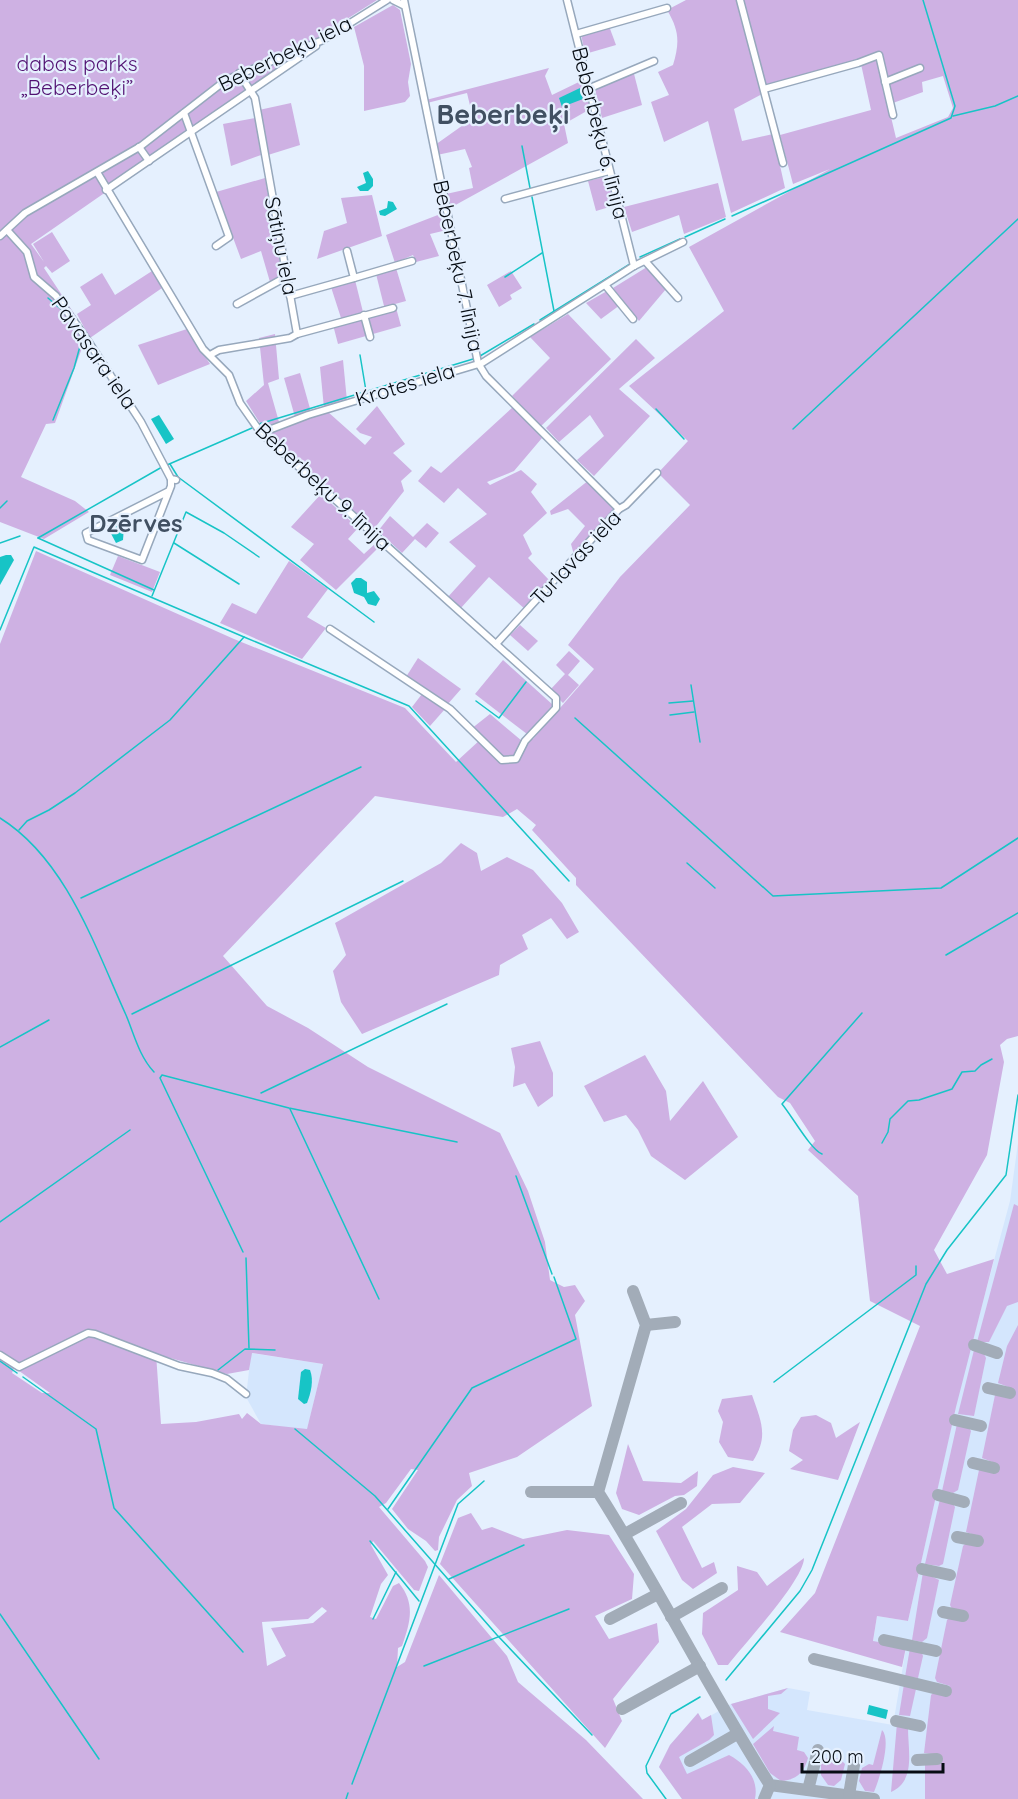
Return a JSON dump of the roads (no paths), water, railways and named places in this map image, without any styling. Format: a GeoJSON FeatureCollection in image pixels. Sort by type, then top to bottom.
{"type":"FeatureCollection","features":[{"type":"Feature","properties":{"kind":"street","name":"Beberbeķu iela"},"geometry":{"type":"LineString","coordinates":[[0,236],[25,213],[139,147],[226,80],[323,40],[387,0]]}},
{"type":"Feature","properties":{"kind":"street","name":"Beberbeķu 7. līnija"},"geometry":{"type":"LineString","coordinates":[[393,0],[403,3],[478,363],[486,376],[619,509]]}},
{"type":"Feature","properties":{"kind":"street","name":"Beberbeķu 6. līnija"},"geometry":{"type":"LineString","coordinates":[[567,0],[634,266]]}},
{"type":"Feature","properties":{"kind":"street"},"geometry":{"type":"LineString","coordinates":[[740,0],[783,163]]}},
{"type":"Feature","properties":{"kind":"street"},"geometry":{"type":"LineString","coordinates":[[576,34],[666,8]]}},
{"type":"Feature","properties":{"kind":"street"},"geometry":{"type":"LineString","coordinates":[[106,190],[323,40]]}},
{"type":"Feature","properties":{"kind":"street"},"geometry":{"type":"LineString","coordinates":[[764,89],[879,55],[893,115]]}},
{"type":"Feature","properties":{"kind":"street"},"geometry":{"type":"LineString","coordinates":[[590,88],[654,61]]}},
{"type":"Feature","properties":{"kind":"street"},"geometry":{"type":"LineString","coordinates":[[885,82],[920,68]]}},
{"type":"Feature","properties":{"kind":"street","name":"Sātiņu iela"},"geometry":{"type":"LineString","coordinates":[[239,73],[255,98],[297,334]]}},
{"type":"Feature","properties":{"kind":"street"},"geometry":{"type":"LineString","coordinates":[[183,112],[229,237],[216,246]]}},
{"type":"Feature","properties":{"kind":"street"},"geometry":{"type":"LineString","coordinates":[[139,147],[149,161]]}},
{"type":"Feature","properties":{"kind":"street"},"geometry":{"type":"LineString","coordinates":[[505,199],[609,171]]}},
{"type":"Feature","properties":{"kind":"street","name":"Beberbeķu 9. līnija"},"geometry":{"type":"LineString","coordinates":[[97,172],[210,355],[229,375],[240,403],[261,434],[556,698],[556,708],[525,741],[520,755],[512,762],[502,760],[450,709],[330,629]]}},
{"type":"Feature","properties":{"kind":"street","name":"Pavasara iela"},"geometry":{"type":"LineString","coordinates":[[7,230],[27,252],[34,277],[56,296],[141,422],[172,484]]}},
{"type":"Feature","properties":{"kind":"street","name":"Krotes iela"},"geometry":{"type":"LineString","coordinates":[[261,434],[308,415],[478,363],[606,286],[634,266],[683,242]]}},
{"type":"Feature","properties":{"kind":"street"},"geometry":{"type":"LineString","coordinates":[[347,251],[354,278]]}},
{"type":"Feature","properties":{"kind":"street"},"geometry":{"type":"LineString","coordinates":[[290,296],[412,261]]}},
{"type":"Feature","properties":{"kind":"street"},"geometry":{"type":"LineString","coordinates":[[646,262],[678,298]]}},
{"type":"Feature","properties":{"kind":"street"},"geometry":{"type":"LineString","coordinates":[[237,304],[286,277]]}},
{"type":"Feature","properties":{"kind":"street"},"geometry":{"type":"LineString","coordinates":[[606,286],[633,319]]}},
{"type":"Feature","properties":{"kind":"street"},"geometry":{"type":"LineString","coordinates":[[210,355],[219,350],[290,338],[297,334],[393,308]]}},
{"type":"Feature","properties":{"kind":"street"},"geometry":{"type":"LineString","coordinates":[[364,315],[370,337]]}},
{"type":"Feature","properties":{"kind":"street","name":"Turlavas iela"},"geometry":{"type":"LineString","coordinates":[[496,644],[619,509],[626,506],[657,473]]}},
{"type":"Feature","properties":{"kind":"street"},"geometry":{"type":"LineString","coordinates":[[172,484],[142,560],[88,540],[87,533],[172,484]]}},
{"type":"Feature","properties":{"kind":"street"},"geometry":{"type":"LineString","coordinates":[[0,1355],[19,1366],[88,1333],[106,1337],[179,1366],[212,1372],[227,1379],[246,1394]]}},
{"type":"Feature","properties":{"kind":"water"},"geometry":{"type":"Polygon","coordinates":[[[580,88],[583,99],[562,107],[559,98],[580,88]]]}},
{"type":"Feature","properties":{"kind":"water"},"geometry":{"type":"Polygon","coordinates":[[[368,171],[373,179],[373,186],[368,191],[360,191],[357,187],[366,183],[363,173],[368,171]]]}},
{"type":"Feature","properties":{"kind":"water"},"geometry":{"type":"Polygon","coordinates":[[[388,201],[393,202],[397,209],[385,216],[380,215],[379,211],[387,208],[388,201]]]}},
{"type":"Feature","properties":{"kind":"water"},"geometry":{"type":"Polygon","coordinates":[[[159,415],[174,439],[166,444],[151,419],[159,415]]]}},
{"type":"Feature","properties":{"kind":"water"},"geometry":{"type":"Polygon","coordinates":[[[121,524],[124,527],[123,540],[116,543],[108,528],[121,524]]]}},
{"type":"Feature","properties":{"kind":"water"},"geometry":{"type":"Polygon","coordinates":[[[11,555],[14,560],[0,585],[0,557],[11,555]]]}},
{"type":"Feature","properties":{"kind":"water"},"geometry":{"type":"Polygon","coordinates":[[[356,578],[367,582],[367,593],[374,591],[380,599],[376,606],[368,604],[364,597],[354,593],[351,583],[356,578]]]}},
{"type":"Feature","properties":{"kind":"water"},"geometry":{"type":"Polygon","coordinates":[[[305,1369],[310,1370],[312,1382],[307,1403],[304,1404],[298,1399],[301,1372],[305,1369]]]}},
{"type":"Feature","properties":{"kind":"water"},"geometry":{"type":"Polygon","coordinates":[[[869,1705],[888,1710],[886,1719],[867,1714],[869,1705]]]}},
{"type":"Feature","properties":{"kind":"waterway"},"geometry":{"type":"LineString","coordinates":[[732,216],[951,118],[955,106],[923,0]]}},
{"type":"Feature","properties":{"kind":"waterway"},"geometry":{"type":"LineString","coordinates":[[953,116],[995,106],[1018,96]]}},
{"type":"Feature","properties":{"kind":"waterway"},"geometry":{"type":"LineString","coordinates":[[522,146],[530,188]]}},
{"type":"Feature","properties":{"kind":"waterway"},"geometry":{"type":"LineString","coordinates":[[532,197],[554,311]]}},
{"type":"Feature","properties":{"kind":"waterway"},"geometry":{"type":"LineString","coordinates":[[685,237],[725,219]]}},
{"type":"Feature","properties":{"kind":"waterway"},"geometry":{"type":"LineString","coordinates":[[793,429],[1018,219]]}},
{"type":"Feature","properties":{"kind":"waterway"},"geometry":{"type":"LineString","coordinates":[[640,257],[680,239]]}},
{"type":"Feature","properties":{"kind":"waterway"},"geometry":{"type":"LineString","coordinates":[[505,277],[542,253]]}},
{"type":"Feature","properties":{"kind":"waterway"},"geometry":{"type":"LineString","coordinates":[[540,320],[630,264]]}},
{"type":"Feature","properties":{"kind":"waterway"},"geometry":{"type":"LineString","coordinates":[[48,298],[63,311]]}},
{"type":"Feature","properties":{"kind":"waterway"},"geometry":{"type":"LineString","coordinates":[[480,356],[534,324]]}},
{"type":"Feature","properties":{"kind":"waterway"},"geometry":{"type":"LineString","coordinates":[[53,420],[74,368],[82,339]]}},
{"type":"Feature","properties":{"kind":"waterway"},"geometry":{"type":"LineString","coordinates":[[360,355],[366,391]]}},
{"type":"Feature","properties":{"kind":"waterway"},"geometry":{"type":"LineString","coordinates":[[259,424],[473,359]]}},
{"type":"Feature","properties":{"kind":"waterway"},"geometry":{"type":"LineString","coordinates":[[476,367],[482,375]]}},
{"type":"Feature","properties":{"kind":"waterway"},"geometry":{"type":"LineString","coordinates":[[656,409],[684,439]]}},
{"type":"Feature","properties":{"kind":"waterway"},"geometry":{"type":"LineString","coordinates":[[167,465],[252,428]]}},
{"type":"Feature","properties":{"kind":"waterway"},"geometry":{"type":"LineString","coordinates":[[170,464],[178,477],[374,622]]}},
{"type":"Feature","properties":{"kind":"waterway"},"geometry":{"type":"LineString","coordinates":[[38,538],[162,467]]}},
{"type":"Feature","properties":{"kind":"waterway"},"geometry":{"type":"LineString","coordinates":[[0,508],[7,501]]}},
{"type":"Feature","properties":{"kind":"waterway"},"geometry":{"type":"LineString","coordinates":[[152,596],[186,512],[224,533],[259,557]]}},
{"type":"Feature","properties":{"kind":"waterway"},"geometry":{"type":"LineString","coordinates":[[0,543],[20,536]]}},
{"type":"Feature","properties":{"kind":"waterway"},"geometry":{"type":"LineString","coordinates":[[381,536],[385,539]]}},
{"type":"Feature","properties":{"kind":"waterway"},"geometry":{"type":"LineString","coordinates":[[38,538],[154,590]]}},
{"type":"Feature","properties":{"kind":"waterway"},"geometry":{"type":"LineString","coordinates":[[174,543],[239,584]]}},
{"type":"Feature","properties":{"kind":"waterway"},"geometry":{"type":"LineString","coordinates":[[390,544],[435,585]]}},
{"type":"Feature","properties":{"kind":"waterway"},"geometry":{"type":"LineString","coordinates":[[0,630],[34,547],[244,637],[170,720],[75,793],[27,821],[19,830]]}},
{"type":"Feature","properties":{"kind":"waterway"},"geometry":{"type":"LineString","coordinates":[[244,637],[409,706],[569,881]]}},
{"type":"Feature","properties":{"kind":"waterway"},"geometry":{"type":"LineString","coordinates":[[476,701],[499,718],[526,682]]}},
{"type":"Feature","properties":{"kind":"waterway"},"geometry":{"type":"LineString","coordinates":[[691,685],[700,742]]}},
{"type":"Feature","properties":{"kind":"waterway"},"geometry":{"type":"LineString","coordinates":[[669,703],[693,701]]}},
{"type":"Feature","properties":{"kind":"waterway"},"geometry":{"type":"LineString","coordinates":[[670,715],[694,712]]}},
{"type":"Feature","properties":{"kind":"waterway"},"geometry":{"type":"LineString","coordinates":[[575,718],[773,896],[941,888],[1018,838]]}},
{"type":"Feature","properties":{"kind":"waterway"},"geometry":{"type":"LineString","coordinates":[[81,898],[361,767]]}},
{"type":"Feature","properties":{"kind":"waterway"},"geometry":{"type":"LineString","coordinates":[[0,818],[23,835],[61,880],[90,934],[141,1052],[154,1072]]}},
{"type":"Feature","properties":{"kind":"waterway"},"geometry":{"type":"LineString","coordinates":[[687,863],[715,888]]}},
{"type":"Feature","properties":{"kind":"waterway"},"geometry":{"type":"LineString","coordinates":[[132,1014],[403,881]]}},
{"type":"Feature","properties":{"kind":"waterway"},"geometry":{"type":"LineString","coordinates":[[946,955],[1018,913]]}},
{"type":"Feature","properties":{"kind":"waterway"},"geometry":{"type":"LineString","coordinates":[[261,1093],[447,1004]]}},
{"type":"Feature","properties":{"kind":"waterway"},"geometry":{"type":"LineString","coordinates":[[822,1154],[807,1140],[782,1104],[862,1013]]}},
{"type":"Feature","properties":{"kind":"waterway"},"geometry":{"type":"LineString","coordinates":[[0,1047],[49,1020]]}},
{"type":"Feature","properties":{"kind":"waterway"},"geometry":{"type":"LineString","coordinates":[[882,1143],[888,1132],[890,1119],[908,1101],[919,1100],[952,1089],[962,1072],[975,1071],[992,1059]]}},
{"type":"Feature","properties":{"kind":"waterway"},"geometry":{"type":"LineString","coordinates":[[243,1252],[160,1078],[162,1075],[289,1108],[457,1142]]}},
{"type":"Feature","properties":{"kind":"waterway"},"geometry":{"type":"LineString","coordinates":[[726,1680],[800,1591],[812,1570],[926,1284],[947,1250],[1006,1175],[1018,1095]]}},
{"type":"Feature","properties":{"kind":"waterway"},"geometry":{"type":"LineString","coordinates":[[290,1109],[379,1299]]}},
{"type":"Feature","properties":{"kind":"waterway"},"geometry":{"type":"LineString","coordinates":[[0,1222],[130,1130]]}},
{"type":"Feature","properties":{"kind":"waterway"},"geometry":{"type":"LineString","coordinates":[[516,1176],[552,1274]]}},
{"type":"Feature","properties":{"kind":"waterway"},"geometry":{"type":"LineString","coordinates":[[246,1258],[249,1348]]}},
{"type":"Feature","properties":{"kind":"waterway"},"geometry":{"type":"LineString","coordinates":[[774,1382],[916,1275],[916,1266]]}},
{"type":"Feature","properties":{"kind":"waterway"},"geometry":{"type":"LineString","coordinates":[[388,1509],[472,1388],[576,1339],[554,1277]]}},
{"type":"Feature","properties":{"kind":"waterway"},"geometry":{"type":"LineString","coordinates":[[218,1370],[245,1349],[275,1350]]}},
{"type":"Feature","properties":{"kind":"waterway"},"geometry":{"type":"LineString","coordinates":[[0,1361],[17,1373]]}},
{"type":"Feature","properties":{"kind":"waterway"},"geometry":{"type":"LineString","coordinates":[[23,1377],[96,1429],[114,1508],[243,1652]]}},
{"type":"Feature","properties":{"kind":"waterway"},"geometry":{"type":"LineString","coordinates":[[295,1429],[375,1496],[497,1635],[592,1735]]}},
{"type":"Feature","properties":{"kind":"waterway"},"geometry":{"type":"LineString","coordinates":[[352,1784],[458,1504],[484,1481]]}},
{"type":"Feature","properties":{"kind":"waterway"},"geometry":{"type":"LineString","coordinates":[[370,1541],[419,1601]]}},
{"type":"Feature","properties":{"kind":"waterway"},"geometry":{"type":"LineString","coordinates":[[449,1579],[524,1545]]}},
{"type":"Feature","properties":{"kind":"waterway"},"geometry":{"type":"LineString","coordinates":[[373,1619],[396,1572]]}},
{"type":"Feature","properties":{"kind":"waterway"},"geometry":{"type":"LineString","coordinates":[[424,1666],[569,1609]]}},
{"type":"Feature","properties":{"kind":"waterway"},"geometry":{"type":"LineString","coordinates":[[0,1614],[99,1759]]}},
{"type":"Feature","properties":{"kind":"waterway"},"geometry":{"type":"LineString","coordinates":[[666,1799],[647,1773],[646,1766],[671,1714],[700,1697]]}},
{"type":"Feature","properties":{"kind":"waterway"},"geometry":{"type":"LineString","coordinates":[[346,1799],[348,1793]]}},
{"type":"Feature","properties":{"kind":"district","name":"Beberbeķi"},"geometry":{"type":"Point","coordinates":[503,115]}},
{"type":"Feature","properties":{"kind":"district","name":"Dzērves"},"geometry":{"type":"Point","coordinates":[136,524]}},
{"type":"Feature","properties":{"kind":"park label","name":"dabas parks „Beberbeķi”"},"geometry":{"type":"Point","coordinates":[77,76]}}]}
